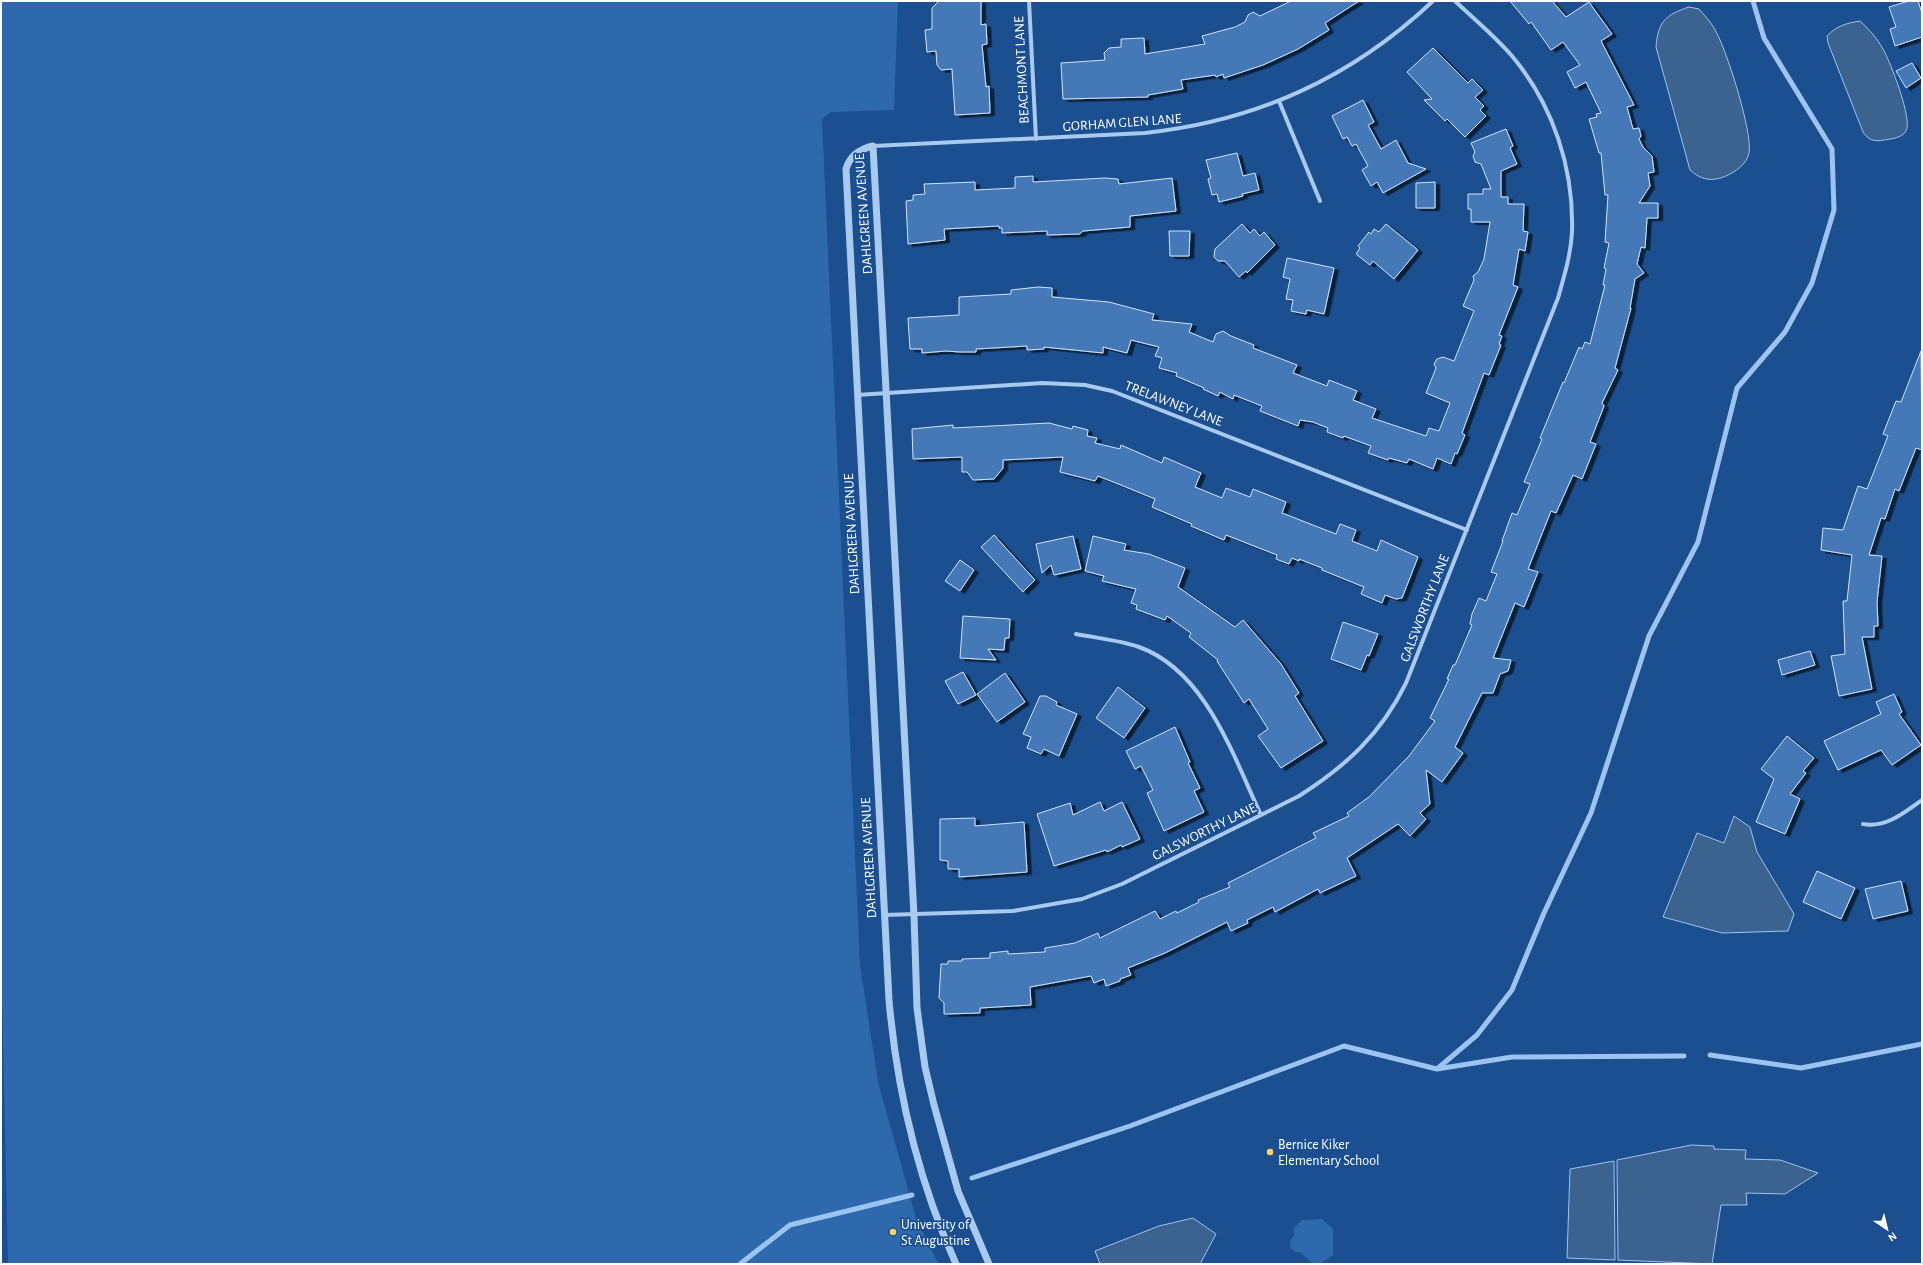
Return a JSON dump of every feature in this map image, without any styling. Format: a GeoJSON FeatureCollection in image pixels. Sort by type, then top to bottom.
{"type":"FeatureCollection","features":[{"type":"Feature","properties":{"kind":"street","name":"BEACHMONT LANE"},"geometry":{"type":"LineString","coordinates":[[1029,1],[1036,138]]}},
{"type":"Feature","properties":{"kind":"street","name":"GORHAM GLEN LANE"},"geometry":{"type":"LineString","coordinates":[[874,146],[1145,133],[1178,130],[1225,120],[1279,101],[1334,76],[1361,59],[1414,19],[1433,1]]}},
{"type":"Feature","properties":{"kind":"street","name":"GALSWORTHY LANE"},"geometry":{"type":"LineString","coordinates":[[884,916],[1012,910],[1082,899],[1122,884],[1299,796],[1339,769],[1354,756],[1384,721],[1397,702],[1406,683],[1558,298],[1567,266],[1572,233],[1571,201],[1562,147],[1553,123],[1539,95],[1511,55],[1455,1]]}},
{"type":"Feature","properties":{"kind":"street"},"geometry":{"type":"LineString","coordinates":[[1279,101],[1320,201]]}},
{"type":"Feature","properties":{"kind":"street","name":"DAHLGREEN AVENUE"},"geometry":{"type":"LineString","coordinates":[[956,1264],[934,1212],[922,1176],[905,1111],[892,1034],[884,916],[846,169],[847,163],[858,152],[874,146],[914,915],[917,1008],[925,1067],[958,1191],[989,1264]]}},
{"type":"Feature","properties":{"kind":"street","name":"TRELAWNEY LANE"},"geometry":{"type":"LineString","coordinates":[[857,395],[1042,383],[1085,386],[1112,391],[1466,530]]}},
{"type":"Feature","properties":{"kind":"street"},"geometry":{"type":"LineString","coordinates":[[1076,634],[1138,647],[1170,665],[1186,678],[1210,708],[1261,815]]}},
{"type":"Feature","properties":{"kind":"street"},"geometry":{"type":"LineString","coordinates":[[1863,824],[1873,826],[1883,824],[1903,815],[1922,800]]}},
{"type":"Feature","properties":{"kind":"shaded area"},"geometry":{"type":"Polygon","coordinates":[[[1,1],[898,1],[894,110],[831,112],[822,119],[860,965],[878,1082],[916,1218],[938,1263],[8,1264],[1,949],[1,1]]]}},
{"type":"Feature","properties":{"kind":"shaded area"},"geometry":{"type":"Polygon","coordinates":[[[1689,7],[1699,9],[1709,20],[1719,38],[1738,90],[1747,128],[1749,153],[1746,161],[1733,172],[1716,179],[1703,178],[1690,170],[1656,47],[1659,31],[1664,21],[1674,13],[1689,7]]]}},
{"type":"Feature","properties":{"kind":"shaded area"},"geometry":{"type":"Polygon","coordinates":[[[1860,21],[1873,34],[1883,49],[1891,65],[1904,103],[1907,125],[1906,131],[1896,138],[1880,141],[1869,139],[1865,135],[1828,43],[1827,36],[1838,27],[1860,21]]]}},
{"type":"Feature","properties":{"kind":"shaded area"},"geometry":{"type":"Polygon","coordinates":[[[1734,816],[1750,827],[1757,852],[1794,914],[1788,931],[1722,933],[1663,917],[1697,833],[1724,843],[1734,816]]]}},
{"type":"Feature","properties":{"kind":"shaded area"},"geometry":{"type":"Polygon","coordinates":[[[1691,1145],[1714,1146],[1714,1149],[1746,1150],[1745,1159],[1780,1160],[1818,1173],[1785,1194],[1746,1193],[1747,1205],[1721,1205],[1712,1264],[1618,1260],[1617,1160],[1691,1145]]]}},
{"type":"Feature","properties":{"kind":"shaded area"},"geometry":{"type":"Polygon","coordinates":[[[1614,1161],[1615,1260],[1567,1258],[1570,1169],[1614,1161]]]}},
{"type":"Feature","properties":{"kind":"shaded area"},"geometry":{"type":"Polygon","coordinates":[[[1193,1218],[1216,1234],[1200,1264],[1100,1264],[1095,1251],[1159,1226],[1193,1218]]]}},
{"type":"Feature","properties":{"kind":"shaded area"},"geometry":{"type":"Polygon","coordinates":[[[1322,1219],[1333,1229],[1333,1255],[1321,1263],[1312,1263],[1300,1252],[1295,1252],[1291,1248],[1290,1240],[1294,1236],[1294,1228],[1302,1220],[1322,1219]]]}},
{"type":"Feature","properties":{"kind":"building"},"geometry":{"type":"Polygon","coordinates":[[[939,1],[981,1],[981,25],[986,24],[987,44],[982,45],[986,87],[989,86],[990,113],[955,115],[952,69],[941,70],[937,65],[936,51],[927,52],[925,30],[932,29],[932,8],[939,1]]]}},
{"type":"Feature","properties":{"kind":"building"},"geometry":{"type":"Polygon","coordinates":[[[1291,1],[1359,1],[1325,23],[1329,30],[1298,49],[1263,65],[1224,78],[1223,74],[1216,77],[1215,75],[1181,80],[1183,89],[1148,95],[1148,97],[1063,99],[1061,63],[1105,60],[1104,53],[1109,48],[1121,47],[1121,39],[1144,38],[1145,54],[1205,44],[1202,36],[1235,27],[1245,22],[1248,15],[1253,12],[1260,16],[1291,1]]]}},
{"type":"Feature","properties":{"kind":"building"},"geometry":{"type":"Polygon","coordinates":[[[1510,1],[1552,1],[1566,17],[1589,2],[1612,34],[1601,41],[1634,105],[1627,107],[1633,129],[1639,128],[1641,136],[1639,139],[1643,147],[1652,156],[1654,172],[1648,173],[1650,186],[1639,203],[1658,203],[1658,218],[1647,218],[1645,248],[1641,247],[1637,264],[1644,273],[1635,279],[1631,308],[1615,368],[1618,370],[1602,403],[1604,406],[1590,442],[1596,444],[1582,479],[1573,475],[1556,513],[1551,511],[1528,569],[1538,572],[1524,607],[1515,603],[1493,658],[1511,660],[1508,671],[1500,674],[1493,693],[1482,693],[1455,747],[1463,753],[1442,782],[1426,770],[1430,804],[1420,813],[1426,819],[1410,836],[1398,824],[1347,858],[1356,876],[1320,893],[1318,889],[1275,912],[1273,907],[1247,920],[1248,923],[1231,931],[1227,922],[1165,953],[1128,968],[1131,975],[1106,986],[1104,979],[1094,983],[1091,976],[1030,987],[1031,1005],[980,1008],[980,1013],[944,1014],[944,1003],[939,998],[941,964],[948,964],[948,961],[962,961],[962,959],[990,958],[990,953],[1008,951],[1008,954],[1045,952],[1045,948],[1075,943],[1098,933],[1100,938],[1155,911],[1160,919],[1176,911],[1177,913],[1199,902],[1198,900],[1230,887],[1228,883],[1316,838],[1313,833],[1349,816],[1347,813],[1369,797],[1409,756],[1435,721],[1430,718],[1449,679],[1447,679],[1453,665],[1455,665],[1472,625],[1470,624],[1472,614],[1479,598],[1486,601],[1497,574],[1491,572],[1512,513],[1517,515],[1530,484],[1524,482],[1563,382],[1564,383],[1579,347],[1582,349],[1585,342],[1590,344],[1605,285],[1603,285],[1606,269],[1604,268],[1609,243],[1605,242],[1608,195],[1605,195],[1601,153],[1599,153],[1589,119],[1597,117],[1596,114],[1601,113],[1586,82],[1575,88],[1567,72],[1580,65],[1563,42],[1551,50],[1531,22],[1529,24],[1510,1]]]}},
{"type":"Feature","properties":{"kind":"building"},"geometry":{"type":"Polygon","coordinates":[[[1909,1],[1918,1],[1922,13],[1922,37],[1895,46],[1890,29],[1896,27],[1889,7],[1909,1]]]}},
{"type":"Feature","properties":{"kind":"building"},"geometry":{"type":"Polygon","coordinates":[[[1433,48],[1468,83],[1472,79],[1483,90],[1475,97],[1484,106],[1480,110],[1486,116],[1465,137],[1447,119],[1445,121],[1424,100],[1432,99],[1407,72],[1433,48]]]}},
{"type":"Feature","properties":{"kind":"building"},"geometry":{"type":"Polygon","coordinates":[[[1912,63],[1921,78],[1906,88],[1896,71],[1912,63]]]}},
{"type":"Feature","properties":{"kind":"building"},"geometry":{"type":"Polygon","coordinates":[[[1363,100],[1374,122],[1368,125],[1381,149],[1396,140],[1408,163],[1426,169],[1383,193],[1377,182],[1371,186],[1362,170],[1368,166],[1356,144],[1352,146],[1347,137],[1343,139],[1332,116],[1363,100]]]}},
{"type":"Feature","properties":{"kind":"building"},"geometry":{"type":"Polygon","coordinates":[[[1506,129],[1513,146],[1510,148],[1517,164],[1501,171],[1501,197],[1508,197],[1508,204],[1524,204],[1523,231],[1528,232],[1525,251],[1519,249],[1513,285],[1518,287],[1499,335],[1502,336],[1499,344],[1501,345],[1489,375],[1484,373],[1462,433],[1465,435],[1451,464],[1437,458],[1433,469],[1409,459],[1407,463],[1389,458],[1388,460],[1368,453],[1371,446],[1344,436],[1343,438],[1327,432],[1328,428],[1313,422],[1300,420],[1298,426],[1260,411],[1262,406],[1234,395],[1233,399],[1220,392],[1218,396],[1203,389],[1204,388],[1176,376],[1177,373],[1159,368],[1162,358],[1155,356],[1159,347],[1131,340],[1127,353],[1103,347],[1103,353],[1044,347],[1044,349],[1027,350],[1027,346],[976,349],[976,352],[946,351],[922,353],[922,349],[910,349],[908,318],[959,315],[959,297],[1011,294],[1011,290],[1038,287],[1052,288],[1052,297],[1109,302],[1154,314],[1152,320],[1192,324],[1189,332],[1213,342],[1216,334],[1223,331],[1231,336],[1254,345],[1253,348],[1297,365],[1293,373],[1327,386],[1329,380],[1357,391],[1353,400],[1376,409],[1372,418],[1426,436],[1429,428],[1439,431],[1450,403],[1426,393],[1436,368],[1434,364],[1437,359],[1443,357],[1454,361],[1474,311],[1463,306],[1474,280],[1473,276],[1478,272],[1484,259],[1490,222],[1471,222],[1471,209],[1468,209],[1468,194],[1483,194],[1483,189],[1491,189],[1481,164],[1475,162],[1473,156],[1475,152],[1471,143],[1506,129]]]}},
{"type":"Feature","properties":{"kind":"building"},"geometry":{"type":"Polygon","coordinates":[[[1237,153],[1243,176],[1255,173],[1259,190],[1219,202],[1217,194],[1212,195],[1208,179],[1211,178],[1206,160],[1237,153]]]}},
{"type":"Feature","properties":{"kind":"building"},"geometry":{"type":"Polygon","coordinates":[[[1033,176],[1033,182],[1105,178],[1118,179],[1119,184],[1172,178],[1176,211],[1130,216],[1130,227],[1083,231],[1080,234],[1047,235],[1047,231],[1002,233],[1002,228],[999,228],[999,226],[944,229],[945,240],[908,244],[906,201],[913,200],[913,195],[925,194],[924,184],[975,182],[975,190],[1015,188],[1015,177],[1033,176]]]}},
{"type":"Feature","properties":{"kind":"building"},"geometry":{"type":"Polygon","coordinates":[[[1435,182],[1435,208],[1416,208],[1416,183],[1435,182]]]}},
{"type":"Feature","properties":{"kind":"building"},"geometry":{"type":"Polygon","coordinates":[[[1242,224],[1250,233],[1254,229],[1260,236],[1264,232],[1275,245],[1247,273],[1246,271],[1239,277],[1225,261],[1218,261],[1214,257],[1215,249],[1242,224]]]}},
{"type":"Feature","properties":{"kind":"building"},"geometry":{"type":"Polygon","coordinates":[[[1386,224],[1418,250],[1394,279],[1373,261],[1370,265],[1356,254],[1360,248],[1358,246],[1369,232],[1371,234],[1374,229],[1379,232],[1386,224]]]}},
{"type":"Feature","properties":{"kind":"building"},"geometry":{"type":"Polygon","coordinates":[[[1169,231],[1190,231],[1189,256],[1170,256],[1169,231]]]}},
{"type":"Feature","properties":{"kind":"building"},"geometry":{"type":"Polygon","coordinates":[[[1287,258],[1334,268],[1324,314],[1307,310],[1306,314],[1291,311],[1293,300],[1286,299],[1290,279],[1283,277],[1287,258]]]}},
{"type":"Feature","properties":{"kind":"building"},"geometry":{"type":"Polygon","coordinates":[[[1921,351],[1922,450],[1916,448],[1899,491],[1895,489],[1885,519],[1881,518],[1869,555],[1882,556],[1877,602],[1878,626],[1874,626],[1874,637],[1862,637],[1872,689],[1839,696],[1831,656],[1845,654],[1843,601],[1847,601],[1852,555],[1821,550],[1823,528],[1843,530],[1858,486],[1867,489],[1888,436],[1883,434],[1896,401],[1901,402],[1921,351]]]}},
{"type":"Feature","properties":{"kind":"building"},"geometry":{"type":"Polygon","coordinates":[[[1049,423],[1072,429],[1073,426],[1088,430],[1087,436],[1097,438],[1095,443],[1120,449],[1121,445],[1162,463],[1164,457],[1201,473],[1195,487],[1222,498],[1226,488],[1250,497],[1253,489],[1286,502],[1282,513],[1336,534],[1340,524],[1356,530],[1352,541],[1377,551],[1381,540],[1418,557],[1402,598],[1396,599],[1385,595],[1382,603],[1361,594],[1364,587],[1322,570],[1322,568],[1299,559],[1299,561],[1292,558],[1289,564],[1276,559],[1277,555],[1226,535],[1224,540],[1191,526],[1192,524],[1152,507],[1155,499],[1121,485],[1098,476],[1095,481],[1060,472],[1063,457],[1003,460],[1003,468],[994,479],[973,480],[967,472],[962,472],[962,457],[913,459],[912,429],[953,425],[953,428],[1049,423]]]}},
{"type":"Feature","properties":{"kind":"building"},"geometry":{"type":"Polygon","coordinates":[[[994,535],[1035,580],[1023,592],[981,547],[994,535]]]}},
{"type":"Feature","properties":{"kind":"building"},"geometry":{"type":"Polygon","coordinates":[[[1073,536],[1081,569],[1054,575],[1051,565],[1042,573],[1036,544],[1073,536]]]}},
{"type":"Feature","properties":{"kind":"building"},"geometry":{"type":"Polygon","coordinates":[[[1093,536],[1126,544],[1124,550],[1149,554],[1185,568],[1178,587],[1235,627],[1243,620],[1281,664],[1299,693],[1295,696],[1323,741],[1281,768],[1258,736],[1268,729],[1249,699],[1244,703],[1217,661],[1218,660],[1189,637],[1191,633],[1167,616],[1165,620],[1136,609],[1137,605],[1131,603],[1136,589],[1102,581],[1104,576],[1085,571],[1093,536]]]}},
{"type":"Feature","properties":{"kind":"building"},"geometry":{"type":"Polygon","coordinates":[[[960,560],[974,570],[960,591],[945,581],[960,560]]]}},
{"type":"Feature","properties":{"kind":"building"},"geometry":{"type":"Polygon","coordinates":[[[963,616],[1010,619],[1009,638],[1005,638],[1004,650],[988,649],[996,660],[960,658],[963,616]]]}},
{"type":"Feature","properties":{"kind":"building"},"geometry":{"type":"Polygon","coordinates":[[[1343,622],[1378,634],[1369,656],[1367,655],[1361,670],[1331,659],[1343,622]]]}},
{"type":"Feature","properties":{"kind":"building"},"geometry":{"type":"Polygon","coordinates":[[[1810,651],[1815,665],[1782,675],[1778,660],[1810,651]]]}},
{"type":"Feature","properties":{"kind":"building"},"geometry":{"type":"Polygon","coordinates":[[[963,672],[976,695],[958,704],[945,681],[963,672]]]}},
{"type":"Feature","properties":{"kind":"building"},"geometry":{"type":"Polygon","coordinates":[[[1005,673],[1025,702],[997,722],[977,694],[1005,673]]]}},
{"type":"Feature","properties":{"kind":"building"},"geometry":{"type":"Polygon","coordinates":[[[1118,687],[1145,708],[1124,738],[1096,718],[1118,687]]]}},
{"type":"Feature","properties":{"kind":"building"},"geometry":{"type":"Polygon","coordinates":[[[1894,694],[1902,712],[1899,714],[1921,745],[1892,765],[1881,750],[1838,770],[1824,741],[1881,714],[1876,702],[1894,694]]]}},
{"type":"Feature","properties":{"kind":"building"},"geometry":{"type":"Polygon","coordinates":[[[1040,696],[1046,696],[1057,702],[1056,705],[1077,714],[1059,756],[1044,749],[1041,754],[1027,748],[1031,737],[1023,734],[1040,696]]]}},
{"type":"Feature","properties":{"kind":"building"},"geometry":{"type":"Polygon","coordinates":[[[1175,727],[1190,762],[1188,763],[1200,788],[1194,791],[1204,812],[1164,831],[1147,793],[1153,790],[1141,766],[1135,769],[1126,751],[1175,727]]]}},
{"type":"Feature","properties":{"kind":"building"},"geometry":{"type":"Polygon","coordinates":[[[1787,736],[1814,758],[1803,771],[1806,773],[1790,794],[1800,799],[1785,834],[1756,822],[1774,779],[1761,769],[1787,736]]]}},
{"type":"Feature","properties":{"kind":"building"},"geometry":{"type":"Polygon","coordinates":[[[1100,802],[1104,811],[1122,802],[1140,839],[1122,847],[1121,845],[1107,852],[1106,850],[1054,866],[1037,814],[1070,803],[1073,815],[1100,802]]]}},
{"type":"Feature","properties":{"kind":"building"},"geometry":{"type":"Polygon","coordinates":[[[975,818],[975,826],[1024,822],[1027,872],[959,877],[959,869],[948,869],[948,861],[940,860],[940,819],[975,818]]]}},
{"type":"Feature","properties":{"kind":"building"},"geometry":{"type":"Polygon","coordinates":[[[1817,871],[1855,888],[1841,919],[1803,902],[1817,871]]]}},
{"type":"Feature","properties":{"kind":"building"},"geometry":{"type":"Polygon","coordinates":[[[1901,881],[1908,911],[1873,919],[1865,889],[1901,881]]]}},
{"type":"Feature","properties":{"kind":"waterway"},"geometry":{"type":"LineString","coordinates":[[1437,1069],[1477,1035],[1512,990],[1544,913],[1591,813],[1649,636],[1698,542],[1737,388],[1785,332],[1812,283],[1834,210],[1832,149],[1764,38],[1753,1]]}},
{"type":"Feature","properties":{"kind":"waterway"},"geometry":{"type":"LineString","coordinates":[[1710,1055],[1801,1068],[1922,1044]]}},
{"type":"Feature","properties":{"kind":"waterway"},"geometry":{"type":"LineString","coordinates":[[972,1178],[1130,1126],[1344,1046],[1437,1069],[1512,1057],[1684,1056]]}},
{"type":"Feature","properties":{"kind":"waterway"},"geometry":{"type":"LineString","coordinates":[[740,1264],[790,1225],[912,1195]]}},
{"type":"Feature","properties":{"kind":"place","name":"Bernice Kiker Elementary School"},"geometry":{"type":"Point","coordinates":[1270,1152]}},
{"type":"Feature","properties":{"kind":"place","name":"University of St Augustine"},"geometry":{"type":"Point","coordinates":[893,1232]}}]}
